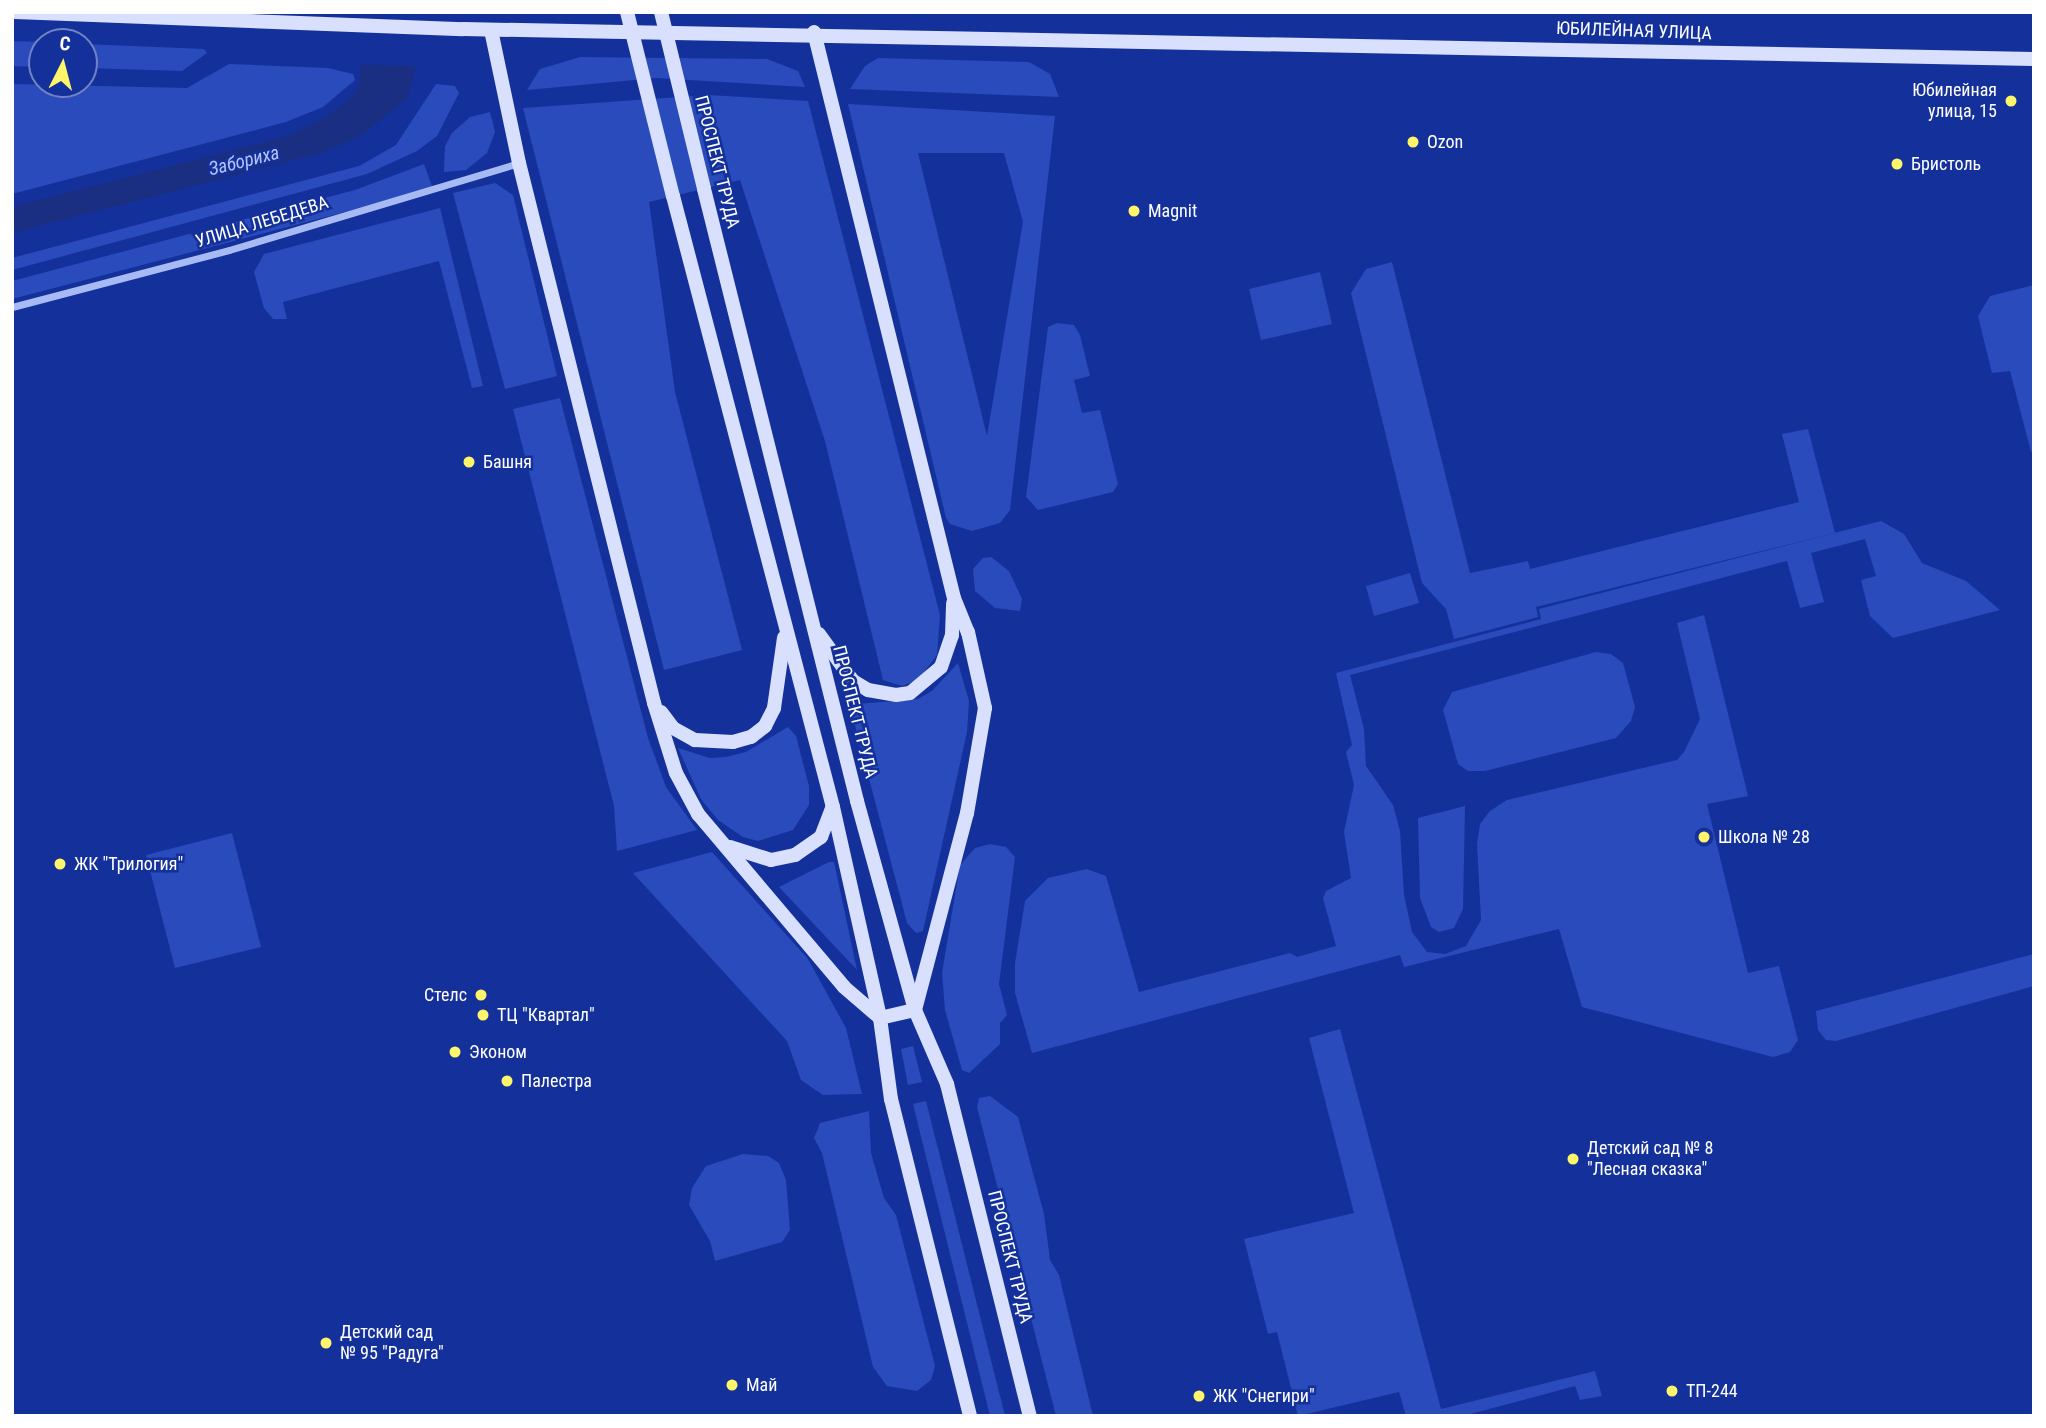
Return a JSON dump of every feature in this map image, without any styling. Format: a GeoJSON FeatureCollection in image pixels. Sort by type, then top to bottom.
{"type":"FeatureCollection","features":[{"type":"Feature","properties":{"kind":"main road","name":"ЮБИЛЕЙНАЯ УЛИЦА"},"geometry":{"type":"LineString","coordinates":[[15,12],[491,30],[814,32],[2034,59]]}},
{"type":"Feature","properties":{"kind":"main road"},"geometry":{"type":"LineString","coordinates":[[627,12],[785,632],[833,807],[880,1018],[891,1099],[970,1416]]}},
{"type":"Feature","properties":{"kind":"main road","name":"ПРОСПЕКТ ТРУДА"},"geometry":{"type":"LineString","coordinates":[[661,12],[813,624],[915,1010],[947,1084],[1030,1416]]}},
{"type":"Feature","properties":{"kind":"main road"},"geometry":{"type":"LineString","coordinates":[[491,30],[519,163],[654,703],[685,795],[844,987],[880,1018]]}},
{"type":"Feature","properties":{"kind":"main road"},"geometry":{"type":"LineString","coordinates":[[814,32],[954,598],[983,688],[984,734],[930,969],[915,1010],[880,1018]]}},
{"type":"Feature","properties":{"kind":"main road"},"geometry":{"type":"LineString","coordinates":[[813,624],[853,681],[868,690],[896,695],[910,693],[933,677],[946,656],[954,598]]}},
{"type":"Feature","properties":{"kind":"main road"},"geometry":{"type":"LineString","coordinates":[[654,703],[673,728],[695,740],[713,744],[751,737],[765,726],[774,708],[785,632]]}},
{"type":"Feature","properties":{"kind":"main road"},"geometry":{"type":"LineString","coordinates":[[728,846],[771,860],[795,855],[821,836],[833,807]]}},
{"type":"Feature","properties":{"kind":"street","name":"УЛИЦА ЛЕБЕДЕВА"},"geometry":{"type":"LineString","coordinates":[[12,307],[229,250],[519,163]]}},
{"type":"Feature","properties":{"kind":"shaded area"},"geometry":{"type":"Polygon","coordinates":[[[12,41],[28,42],[28,67],[12,66],[12,41]]]}},
{"type":"Feature","properties":{"kind":"shaded area"},"geometry":{"type":"Polygon","coordinates":[[[98,45],[204,49],[207,53],[182,71],[98,68],[98,45]]]}},
{"type":"Feature","properties":{"kind":"shaded area"},"geometry":{"type":"Polygon","coordinates":[[[580,57],[767,59],[798,71],[805,87],[656,78],[527,90],[540,69],[580,57]]]}},
{"type":"Feature","properties":{"kind":"shaded area"},"geometry":{"type":"Polygon","coordinates":[[[878,58],[1029,62],[1050,74],[1059,97],[850,89],[865,66],[878,58]]]}},
{"type":"Feature","properties":{"kind":"shaded area"},"geometry":{"type":"Polygon","coordinates":[[[229,64],[328,68],[353,74],[355,80],[323,107],[286,122],[12,194],[12,84],[28,84],[28,98],[98,98],[98,86],[187,88],[229,64]]]}},
{"type":"Feature","properties":{"kind":"shaded area"},"geometry":{"type":"Polygon","coordinates":[[[436,84],[455,86],[459,93],[437,136],[417,151],[367,174],[12,270],[12,258],[359,166],[396,145],[436,84]]]}},
{"type":"Feature","properties":{"kind":"shaded area"},"geometry":{"type":"Polygon","coordinates":[[[708,95],[808,101],[940,615],[937,655],[918,680],[902,686],[883,680],[825,441],[740,180],[649,202],[675,392],[742,650],[664,670],[523,108],[708,95]]]}},
{"type":"Feature","properties":{"kind":"shaded area"},"geometry":{"type":"Polygon","coordinates":[[[848,104],[1055,116],[1010,510],[1000,523],[972,531],[950,524],[946,518],[848,104]],[[918,153],[987,436],[1023,222],[1004,153],[918,153]]]}},
{"type":"Feature","properties":{"kind":"shaded area"},"geometry":{"type":"Polygon","coordinates":[[[490,112],[495,132],[487,153],[466,170],[444,172],[445,146],[452,133],[470,117],[490,112]]]}},
{"type":"Feature","properties":{"kind":"shaded area"},"geometry":{"type":"Polygon","coordinates":[[[424,164],[433,189],[12,299],[12,281],[355,190],[424,164]]]}},
{"type":"Feature","properties":{"kind":"shaded area"},"geometry":{"type":"Polygon","coordinates":[[[495,183],[513,195],[557,376],[505,389],[453,193],[495,183]]]}},
{"type":"Feature","properties":{"kind":"shaded area"},"geometry":{"type":"Polygon","coordinates":[[[440,208],[483,386],[472,388],[439,261],[283,302],[287,319],[273,319],[264,308],[254,272],[264,254],[440,208]]]}},
{"type":"Feature","properties":{"kind":"shaded area"},"geometry":{"type":"Polygon","coordinates":[[[1392,262],[1470,573],[1528,561],[1530,569],[1799,502],[1782,434],[1808,429],[1835,533],[1536,607],[1538,617],[1454,639],[1446,609],[1422,583],[1351,293],[1366,269],[1392,262]]]}},
{"type":"Feature","properties":{"kind":"shaded area"},"geometry":{"type":"Polygon","coordinates":[[[1320,272],[1332,324],[1261,340],[1249,289],[1320,272]]]}},
{"type":"Feature","properties":{"kind":"shaded area"},"geometry":{"type":"Polygon","coordinates":[[[2034,285],[2034,451],[2031,452],[2010,371],[1992,373],[1978,316],[1990,296],[2034,285]]]}},
{"type":"Feature","properties":{"kind":"shaded area"},"geometry":{"type":"Polygon","coordinates":[[[1057,323],[1074,325],[1080,335],[1090,376],[1074,380],[1082,413],[1100,410],[1118,484],[1113,492],[1038,510],[1026,497],[1048,327],[1057,323]]]}},
{"type":"Feature","properties":{"kind":"shaded area"},"geometry":{"type":"Polygon","coordinates":[[[560,398],[648,738],[666,787],[697,830],[617,851],[614,806],[513,409],[560,398]]]}},
{"type":"Feature","properties":{"kind":"shaded area"},"geometry":{"type":"Polygon","coordinates":[[[1881,521],[1904,534],[1922,563],[1966,581],[2000,610],[1893,638],[1870,616],[1861,580],[1876,576],[1865,539],[1811,553],[1824,602],[1800,608],[1787,561],[1350,675],[1364,729],[1366,766],[1393,805],[1400,831],[1404,895],[1412,932],[1427,952],[1445,954],[1466,946],[1481,920],[1477,844],[1480,824],[1490,811],[1507,800],[1677,760],[1684,752],[1700,719],[1677,623],[1704,615],[1748,796],[1707,804],[1748,973],[1779,966],[1798,1040],[1790,1052],[1773,1057],[1582,1007],[1559,929],[1404,967],[1400,955],[1032,1053],[1015,993],[1015,963],[1025,901],[1048,878],[1087,869],[1106,876],[1139,992],[1290,953],[1297,957],[1336,946],[1323,898],[1326,891],[1351,878],[1344,832],[1354,785],[1346,752],[1352,745],[1336,673],[1541,619],[1539,609],[1881,521]]]}},
{"type":"Feature","properties":{"kind":"shaded area"},"geometry":{"type":"Polygon","coordinates":[[[991,557],[1009,571],[1022,599],[1020,611],[995,608],[975,591],[973,569],[983,558],[991,557]]]}},
{"type":"Feature","properties":{"kind":"shaded area"},"geometry":{"type":"Polygon","coordinates":[[[1410,573],[1419,603],[1374,616],[1366,586],[1410,573]]]}},
{"type":"Feature","properties":{"kind":"shaded area"},"geometry":{"type":"Polygon","coordinates":[[[1596,652],[1611,654],[1623,663],[1635,707],[1631,721],[1616,738],[1485,771],[1468,771],[1458,764],[1443,710],[1452,692],[1596,652]]]}},
{"type":"Feature","properties":{"kind":"shaded area"},"geometry":{"type":"Polygon","coordinates":[[[958,663],[969,701],[967,732],[923,931],[916,933],[907,923],[851,710],[857,704],[918,699],[932,691],[958,663]]]}},
{"type":"Feature","properties":{"kind":"shaded area"},"geometry":{"type":"Polygon","coordinates":[[[788,727],[796,736],[809,786],[809,805],[793,830],[758,841],[743,837],[718,820],[701,799],[678,748],[710,758],[725,757],[746,752],[788,727]]]}},
{"type":"Feature","properties":{"kind":"shaded area"},"geometry":{"type":"Polygon","coordinates":[[[1465,806],[1463,909],[1454,928],[1439,932],[1431,927],[1420,898],[1418,818],[1465,806]]]}},
{"type":"Feature","properties":{"kind":"shaded area"},"geometry":{"type":"Polygon","coordinates":[[[232,833],[261,947],[175,968],[146,855],[232,833]]]}},
{"type":"Feature","properties":{"kind":"shaded area"},"geometry":{"type":"Polygon","coordinates":[[[990,844],[1006,847],[1015,857],[999,984],[1007,1015],[1000,1023],[1000,1044],[969,1073],[962,1070],[945,1010],[942,973],[960,865],[975,848],[990,844]]]}},
{"type":"Feature","properties":{"kind":"shaded area"},"geometry":{"type":"Polygon","coordinates":[[[712,852],[808,959],[846,1028],[862,1094],[823,1095],[801,1080],[787,1041],[633,873],[712,852]]]}},
{"type":"Feature","properties":{"kind":"shaded area"},"geometry":{"type":"Polygon","coordinates":[[[834,862],[857,970],[779,887],[834,862]]]}},
{"type":"Feature","properties":{"kind":"shaded area"},"geometry":{"type":"Polygon","coordinates":[[[2034,954],[2034,986],[1836,1041],[1826,1040],[1818,1030],[1816,1011],[2034,954]]]}},
{"type":"Feature","properties":{"kind":"shaded area"},"geometry":{"type":"Polygon","coordinates":[[[1340,1029],[1441,1409],[1595,1371],[1602,1396],[1580,1400],[1575,1386],[1463,1416],[1406,1416],[1399,1392],[1298,1416],[1277,1332],[1268,1334],[1244,1239],[1354,1213],[1309,1038],[1340,1029]]]}},
{"type":"Feature","properties":{"kind":"shaded area"},"geometry":{"type":"Polygon","coordinates":[[[913,1046],[922,1082],[908,1085],[901,1049],[913,1046]]]}},
{"type":"Feature","properties":{"kind":"shaded area"},"geometry":{"type":"Polygon","coordinates":[[[990,1096],[1018,1117],[1044,1214],[1050,1260],[1059,1275],[1093,1416],[1056,1416],[977,1107],[979,1098],[990,1096]]]}},
{"type":"Feature","properties":{"kind":"shaded area"},"geometry":{"type":"Polygon","coordinates":[[[926,1101],[1005,1416],[990,1416],[913,1104],[926,1101]]]}},
{"type":"Feature","properties":{"kind":"shaded area"},"geometry":{"type":"Polygon","coordinates":[[[869,1111],[871,1153],[884,1198],[896,1215],[935,1366],[931,1380],[917,1391],[887,1386],[873,1367],[822,1153],[814,1138],[820,1123],[869,1111]]]}},
{"type":"Feature","properties":{"kind":"shaded area"},"geometry":{"type":"Polygon","coordinates":[[[743,1154],[768,1156],[779,1163],[786,1180],[790,1230],[782,1242],[715,1261],[710,1241],[689,1205],[692,1188],[706,1166],[743,1154]]]}},
{"type":"Feature","properties":{"kind":"water","name":"Забориха"},"geometry":{"type":"Polygon","coordinates":[[[363,12],[418,12],[415,69],[408,97],[362,135],[325,152],[12,233],[12,207],[288,136],[328,116],[356,93],[360,81],[363,12]]]}},
{"type":"Feature","properties":{"kind":"pier"},"geometry":{"type":"Polygon","coordinates":[[[360,12],[422,12],[419,66],[358,65],[360,12]]]}},
{"type":"Feature","properties":{"kind":"place","name":"Юбилейная улица, 15"},"geometry":{"type":"Point","coordinates":[2011,101]}},
{"type":"Feature","properties":{"kind":"place","name":"Ozon"},"geometry":{"type":"Point","coordinates":[1413,142]}},
{"type":"Feature","properties":{"kind":"place","name":"Бристоль"},"geometry":{"type":"Point","coordinates":[1897,164]}},
{"type":"Feature","properties":{"kind":"place","name":"Magnit"},"geometry":{"type":"Point","coordinates":[1134,211]}},
{"type":"Feature","properties":{"kind":"place","name":"Башня"},"geometry":{"type":"Point","coordinates":[469,462]}},
{"type":"Feature","properties":{"kind":"place","name":"Школа № 28"},"geometry":{"type":"Point","coordinates":[1704,837]}},
{"type":"Feature","properties":{"kind":"place","name":"ЖК \"Трилогия\""},"geometry":{"type":"Point","coordinates":[60,864]}},
{"type":"Feature","properties":{"kind":"place","name":"Стелс"},"geometry":{"type":"Point","coordinates":[481,995]}},
{"type":"Feature","properties":{"kind":"place","name":"ТЦ \"Квартал\""},"geometry":{"type":"Point","coordinates":[483,1015]}},
{"type":"Feature","properties":{"kind":"place","name":"Эконом"},"geometry":{"type":"Point","coordinates":[455,1052]}},
{"type":"Feature","properties":{"kind":"place","name":"Палестра"},"geometry":{"type":"Point","coordinates":[507,1081]}},
{"type":"Feature","properties":{"kind":"place","name":"Детский сад № 8 \"Лесная сказка\""},"geometry":{"type":"Point","coordinates":[1573,1159]}},
{"type":"Feature","properties":{"kind":"place","name":"Детский сад № 95 \"Радуга\""},"geometry":{"type":"Point","coordinates":[326,1343]}},
{"type":"Feature","properties":{"kind":"place","name":"Май"},"geometry":{"type":"Point","coordinates":[732,1385]}},
{"type":"Feature","properties":{"kind":"place","name":"ТП-244"},"geometry":{"type":"Point","coordinates":[1672,1391]}},
{"type":"Feature","properties":{"kind":"place","name":"ЖК \"Снегири\""},"geometry":{"type":"Point","coordinates":[1199,1396]}}]}
